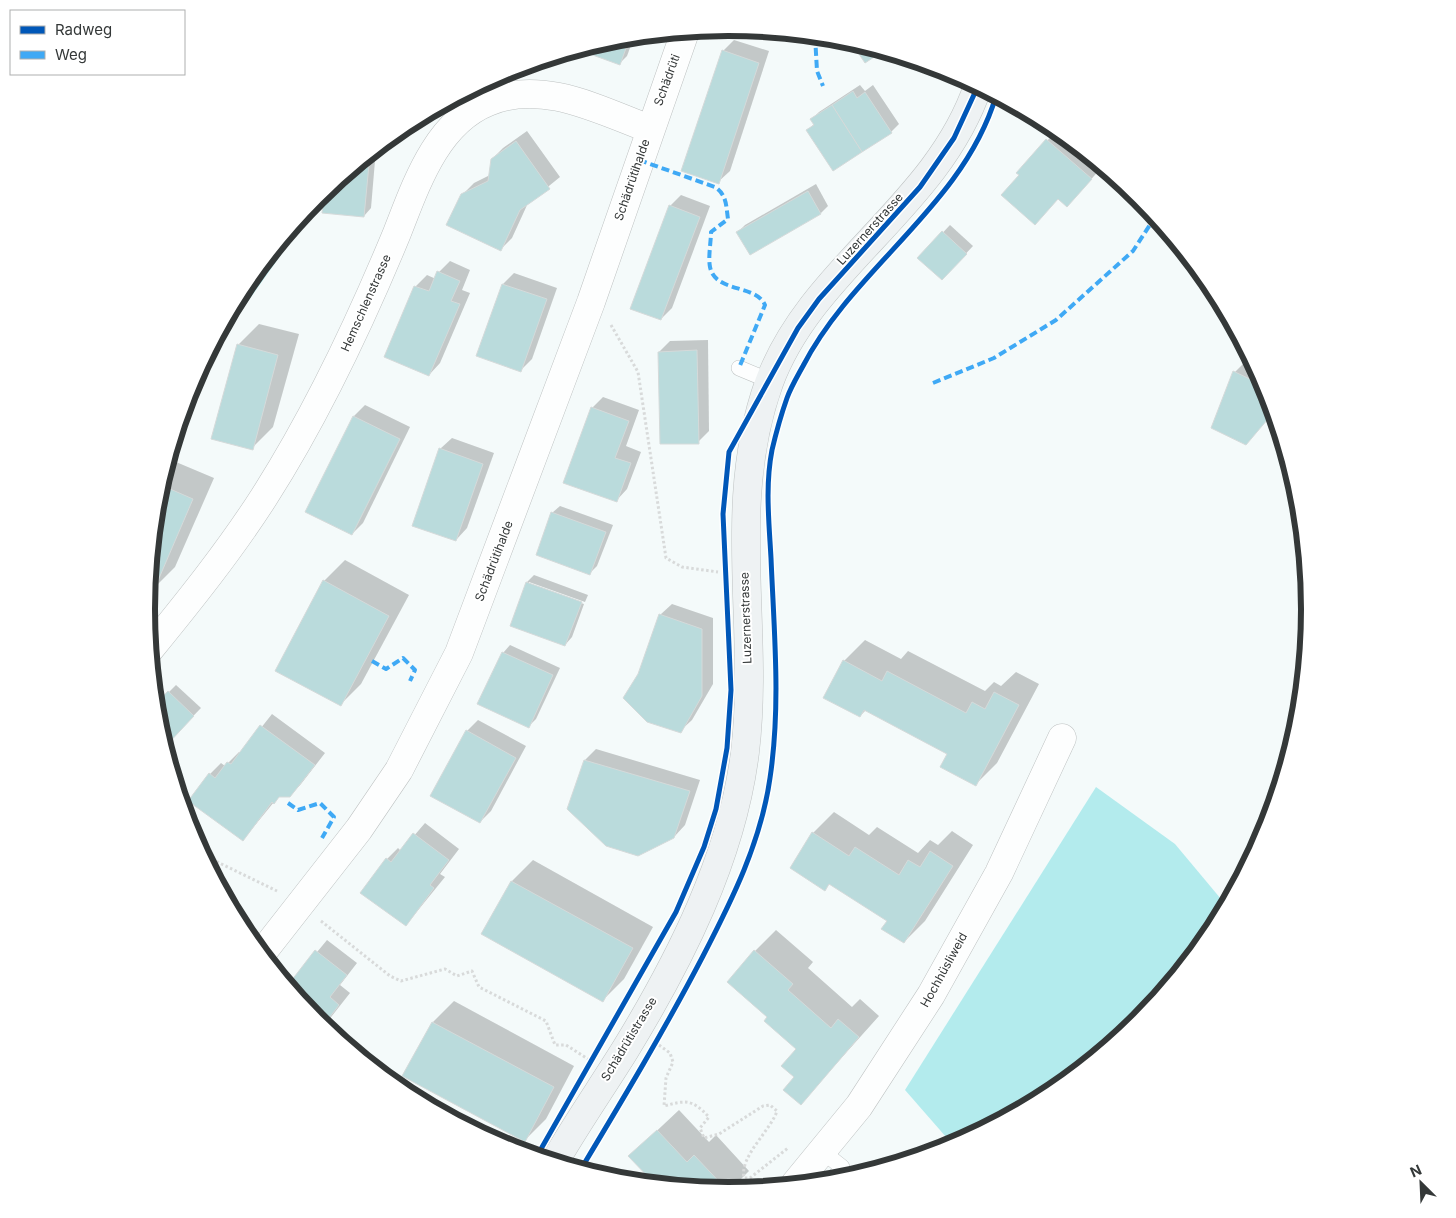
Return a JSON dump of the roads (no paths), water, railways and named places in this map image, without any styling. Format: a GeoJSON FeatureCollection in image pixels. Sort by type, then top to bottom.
{"type":"FeatureCollection","features":[{"type":"Feature","properties":{"kind":"main road","name":"Luzernerstrasse"},"geometry":{"type":"LineString","coordinates":[[697,913],[722,852],[732,820],[745,751],[748,686],[745,575],[747,490],[752,448],[770,380],[798,328],[819,299],[905,206],[942,157],[965,118],[975,93]]}},
{"type":"Feature","properties":{"kind":"main road","name":"Schädrütistrasse"},"geometry":{"type":"LineString","coordinates":[[558,1155],[628,1044],[685,940],[697,913]]}},
{"type":"Feature","properties":{"kind":"street","name":"Schädrüti"},"geometry":{"type":"LineString","coordinates":[[650,129],[683,38]]}},
{"type":"Feature","properties":{"kind":"street","name":"Hemschlenstrasse"},"geometry":{"type":"LineString","coordinates":[[156,642],[198,589],[263,498],[316,408],[366,308],[413,193],[445,135],[461,119],[488,102],[530,92],[583,103],[650,129]]}},
{"type":"Feature","properties":{"kind":"street","name":"Schädrütihalde"},"geometry":{"type":"LineString","coordinates":[[266,947],[353,837],[400,770],[459,654],[591,302],[650,129]]}},
{"type":"Feature","properties":{"kind":"street","name":"Hochhüsliweid"},"geometry":{"type":"LineString","coordinates":[[801,1177],[859,1106],[931,995],[999,873],[1062,738]]}},
{"type":"Feature","properties":{"kind":"lane"},"geometry":{"type":"LineString","coordinates":[[738,368],[770,380]]}},
{"type":"Feature","properties":{"kind":"lane"},"geometry":{"type":"LineString","coordinates":[[823,1152],[842,1167],[839,1171]]}}]}
